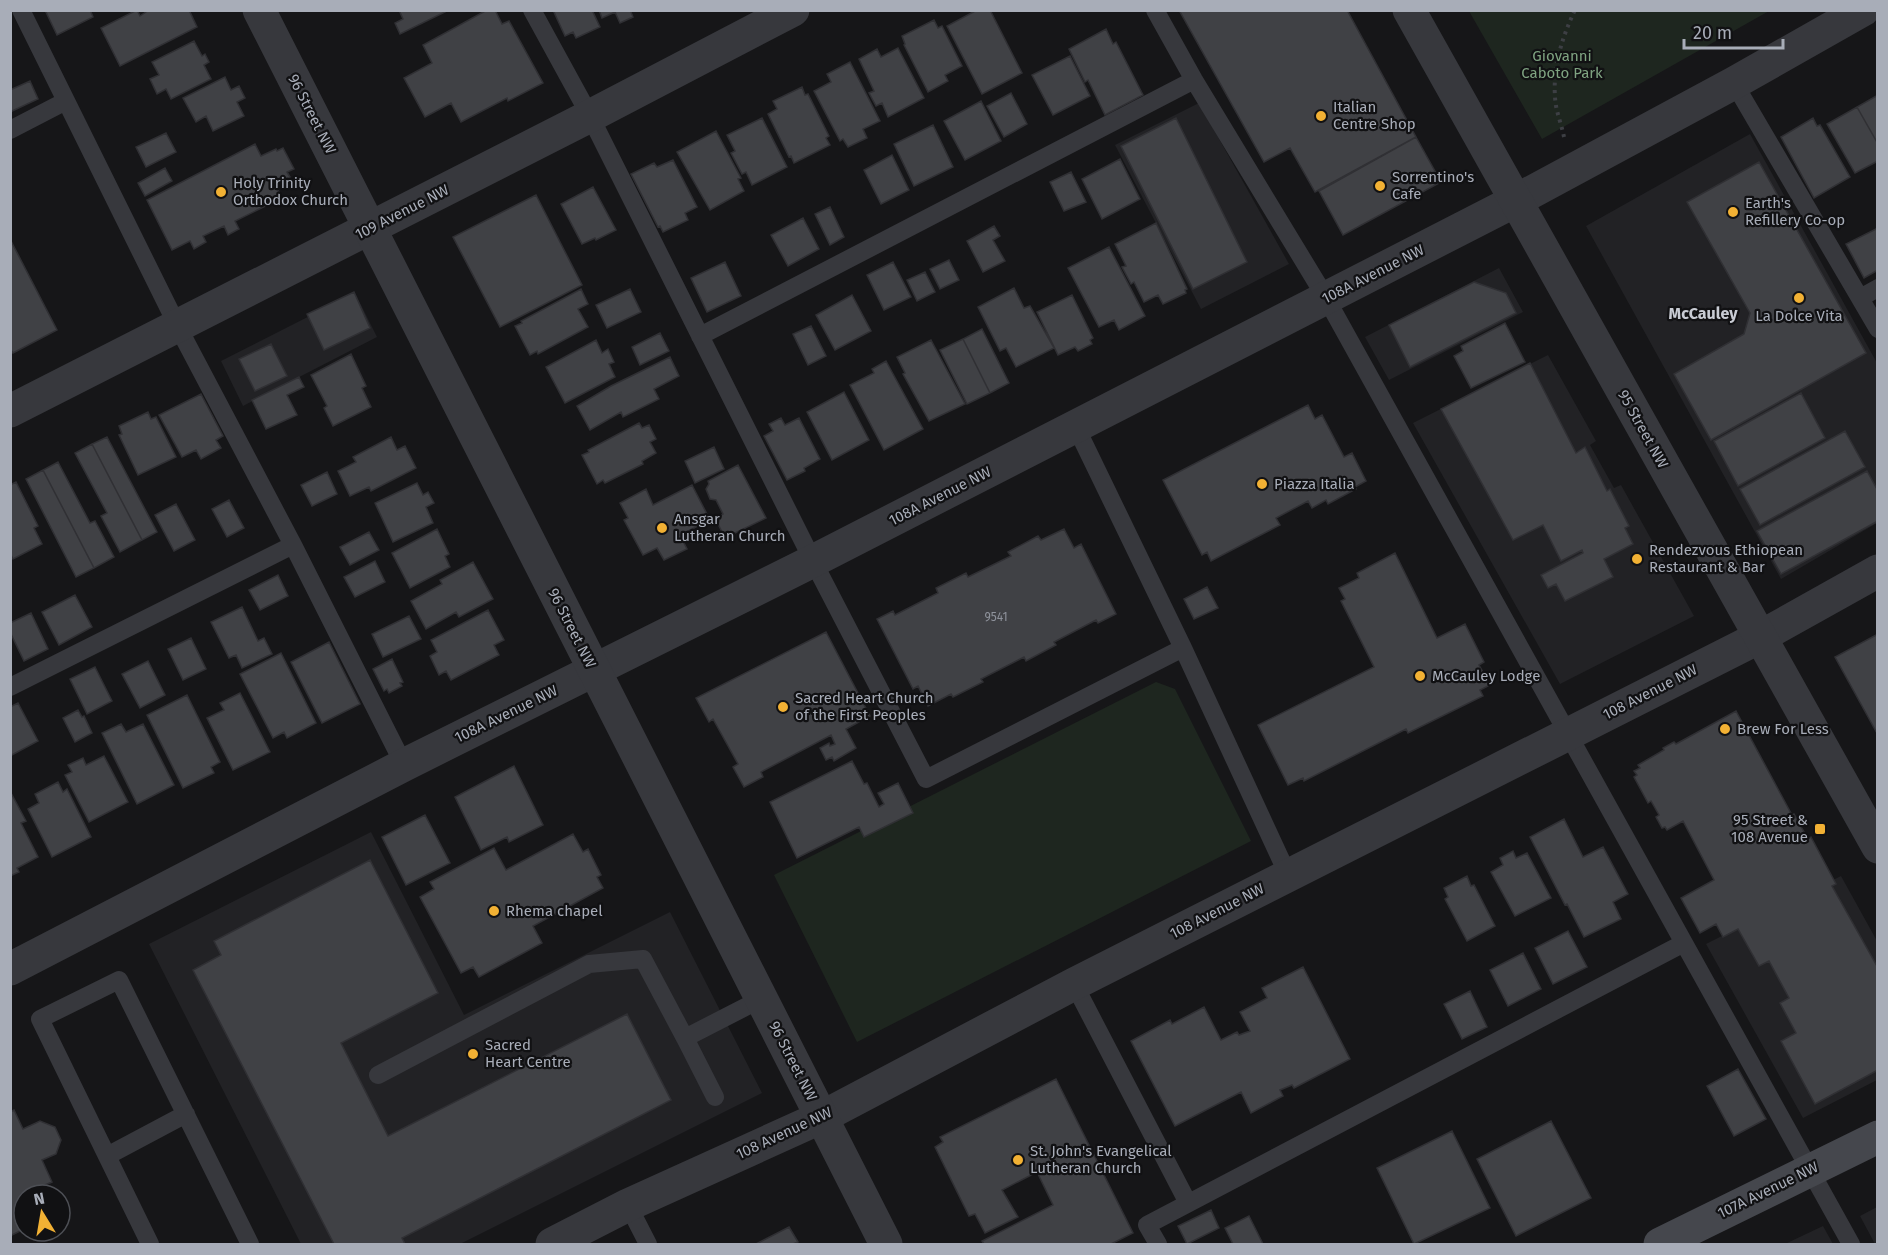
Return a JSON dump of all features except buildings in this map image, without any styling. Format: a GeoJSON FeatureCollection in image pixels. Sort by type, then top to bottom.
{"type":"FeatureCollection","features":[{"type":"Feature","properties":{"kind":"main road","name":"107A Avenue NW"},"geometry":{"type":"LineString","coordinates":[[1660,1245],[1878,1137]]}},
{"type":"Feature","properties":{"kind":"street","name":"96 Street NW"},"geometry":{"type":"LineString","coordinates":[[259,10],[886,1245]]}},
{"type":"Feature","properties":{"kind":"street","name":"109 Avenue NW"},"geometry":{"type":"LineString","coordinates":[[10,411],[178,327],[793,10]]}},
{"type":"Feature","properties":{"kind":"street","name":"95 Street NW"},"geometry":{"type":"LineString","coordinates":[[1409,10],[1878,847]]}},
{"type":"Feature","properties":{"kind":"street","name":"108A Avenue NW"},"geometry":{"type":"LineString","coordinates":[[10,969],[404,765],[813,561],[1515,201],[1734,83],[1863,10]]}},
{"type":"Feature","properties":{"kind":"street","name":"108 Avenue NW"},"geometry":{"type":"LineString","coordinates":[[552,1245],[628,1205],[822,1117],[1074,984],[1760,637],[1878,571]]}},
{"type":"Feature","properties":{"kind":"lane"},"geometry":{"type":"LineString","coordinates":[[21,10],[178,327],[293,545],[404,765]]}},
{"type":"Feature","properties":{"kind":"lane"},"geometry":{"type":"LineString","coordinates":[[532,10],[590,116],[813,561],[926,779],[1183,648]]}},
{"type":"Feature","properties":{"kind":"lane"},"geometry":{"type":"LineString","coordinates":[[1155,10],[1194,80],[1326,298],[1851,1245]]}},
{"type":"Feature","properties":{"kind":"lane"},"geometry":{"type":"LineString","coordinates":[[700,336],[1194,80]]}},
{"type":"Feature","properties":{"kind":"lane"},"geometry":{"type":"LineString","coordinates":[[1734,83],[1878,329]]}},
{"type":"Feature","properties":{"kind":"lane"},"geometry":{"type":"LineString","coordinates":[[10,130],[66,101]]}},
{"type":"Feature","properties":{"kind":"lane"},"geometry":{"type":"LineString","coordinates":[[1860,298],[1878,288]]}},
{"type":"Feature","properties":{"kind":"lane"},"geometry":{"type":"LineString","coordinates":[[1076,427],[1183,648],[1288,875]]}},
{"type":"Feature","properties":{"kind":"lane"},"geometry":{"type":"LineString","coordinates":[[10,687],[293,545]]}},
{"type":"Feature","properties":{"kind":"lane"},"geometry":{"type":"LineString","coordinates":[[1158,1245],[1147,1225],[1684,943]]}},
{"type":"Feature","properties":{"kind":"lane"},"geometry":{"type":"LineString","coordinates":[[378,1075],[589,964],[643,958],[715,1097]]}},
{"type":"Feature","properties":{"kind":"lane"},"geometry":{"type":"LineString","coordinates":[[150,1245],[40,1019],[119,980],[250,1245]]}},
{"type":"Feature","properties":{"kind":"lane"},"geometry":{"type":"LineString","coordinates":[[1074,984],[1188,1203]]}},
{"type":"Feature","properties":{"kind":"lane"},"geometry":{"type":"LineString","coordinates":[[685,1038],[761,999]]}},
{"type":"Feature","properties":{"kind":"lane"},"geometry":{"type":"LineString","coordinates":[[107,1156],[186,1114]]}},
{"type":"Feature","properties":{"kind":"lane"},"geometry":{"type":"LineString","coordinates":[[628,1205],[648,1245]]}},
{"type":"Feature","properties":{"kind":"path"},"geometry":{"type":"LineString","coordinates":[[1555,142],[1564,137],[1556,105],[1558,55],[1575,10]]}},
{"type":"Feature","properties":{"kind":"shaded area"},"geometry":{"type":"Polygon","coordinates":[[[1199,103],[1289,264],[1201,309],[1115,145],[1199,103]]]}},
{"type":"Feature","properties":{"kind":"shaded area"},"geometry":{"type":"Polygon","coordinates":[[[1750,134],[1877,363],[1877,523],[1781,579],[1586,226],[1750,134]]]}},
{"type":"Feature","properties":{"kind":"shaded area"},"geometry":{"type":"Polygon","coordinates":[[[1499,268],[1523,312],[1389,380],[1365,337],[1499,268]]]}},
{"type":"Feature","properties":{"kind":"shaded area"},"geometry":{"type":"Polygon","coordinates":[[[355,293],[377,337],[243,406],[221,361],[355,293]]]}},
{"type":"Feature","properties":{"kind":"shaded area"},"geometry":{"type":"Polygon","coordinates":[[[1548,355],[1596,441],[1590,445],[1614,488],[1621,485],[1694,616],[1560,684],[1413,423],[1548,355]]]}},
{"type":"Feature","properties":{"kind":"shaded area","name":"Sacred Heart Centre"},"geometry":{"type":"Polygon","coordinates":[[[371,832],[464,1015],[670,912],[762,1093],[460,1244],[301,1244],[149,944],[371,832]]]}},
{"type":"Feature","properties":{"kind":"shaded area"},"geometry":{"type":"Polygon","coordinates":[[[1841,876],[1877,941],[1877,1080],[1803,1118],[1706,944],[1841,876]]]}},
{"type":"Feature","properties":{"kind":"shaded area"},"geometry":{"type":"Polygon","coordinates":[[[1877,1207],[1877,1244],[1875,1244],[1860,1216],[1877,1207]]]}},
{"type":"Feature","properties":{"kind":"shaded area"},"geometry":{"type":"Polygon","coordinates":[[[1823,1226],[1833,1244],[1785,1244],[1823,1226]]]}},
{"type":"Feature","properties":{"kind":"green space","name":"Giovanni Caboto Park"},"geometry":{"type":"Polygon","coordinates":[[[1469,11],[1769,11],[1542,139],[1469,11]]]}},
{"type":"Feature","properties":{"kind":"green space"},"geometry":{"type":"Polygon","coordinates":[[[1156,682],[1175,689],[1251,841],[857,1042],[774,875],[1156,682]]]}},
{"type":"Feature","properties":{"kind":"place","name":"Italian Centre Shop"},"geometry":{"type":"Point","coordinates":[1321,116]}},
{"type":"Feature","properties":{"kind":"place","name":"Sorrentino's Cafe"},"geometry":{"type":"Point","coordinates":[1380,186]}},
{"type":"Feature","properties":{"kind":"place","name":"Holy Trinity Orthodox Church"},"geometry":{"type":"Point","coordinates":[221,192]}},
{"type":"Feature","properties":{"kind":"place","name":"Earth's Refillery Co-op"},"geometry":{"type":"Point","coordinates":[1733,212]}},
{"type":"Feature","properties":{"kind":"place","name":"La Dolce Vita"},"geometry":{"type":"Point","coordinates":[1799,298]}},
{"type":"Feature","properties":{"kind":"place","name":"Piazza Italia"},"geometry":{"type":"Point","coordinates":[1262,484]}},
{"type":"Feature","properties":{"kind":"place","name":"Ansgar Lutheran Church"},"geometry":{"type":"Point","coordinates":[662,528]}},
{"type":"Feature","properties":{"kind":"place","name":"Rendezvous Ethiopean Restaurant & Bar"},"geometry":{"type":"Point","coordinates":[1637,559]}},
{"type":"Feature","properties":{"kind":"place","name":"McCauley Lodge"},"geometry":{"type":"Point","coordinates":[1420,676]}},
{"type":"Feature","properties":{"kind":"place","name":"Sacred Heart Church of the First Peoples"},"geometry":{"type":"Point","coordinates":[783,707]}},
{"type":"Feature","properties":{"kind":"place","name":"Brew For Less"},"geometry":{"type":"Point","coordinates":[1725,729]}},
{"type":"Feature","properties":{"kind":"place","name":"95 Street & 108 Avenue"},"geometry":{"type":"Point","coordinates":[1820,829]}},
{"type":"Feature","properties":{"kind":"place","name":"Rhema chapel"},"geometry":{"type":"Point","coordinates":[494,911]}},
{"type":"Feature","properties":{"kind":"place","name":"Sacred Heart Centre"},"geometry":{"type":"Point","coordinates":[473,1054]}},
{"type":"Feature","properties":{"kind":"place","name":"St. John's Evangelical Lutheran Church"},"geometry":{"type":"Point","coordinates":[1018,1160]}},
{"type":"Feature","properties":{"kind":"district","name":"McCauley"},"geometry":{"type":"Point","coordinates":[1703,313]}}]}
